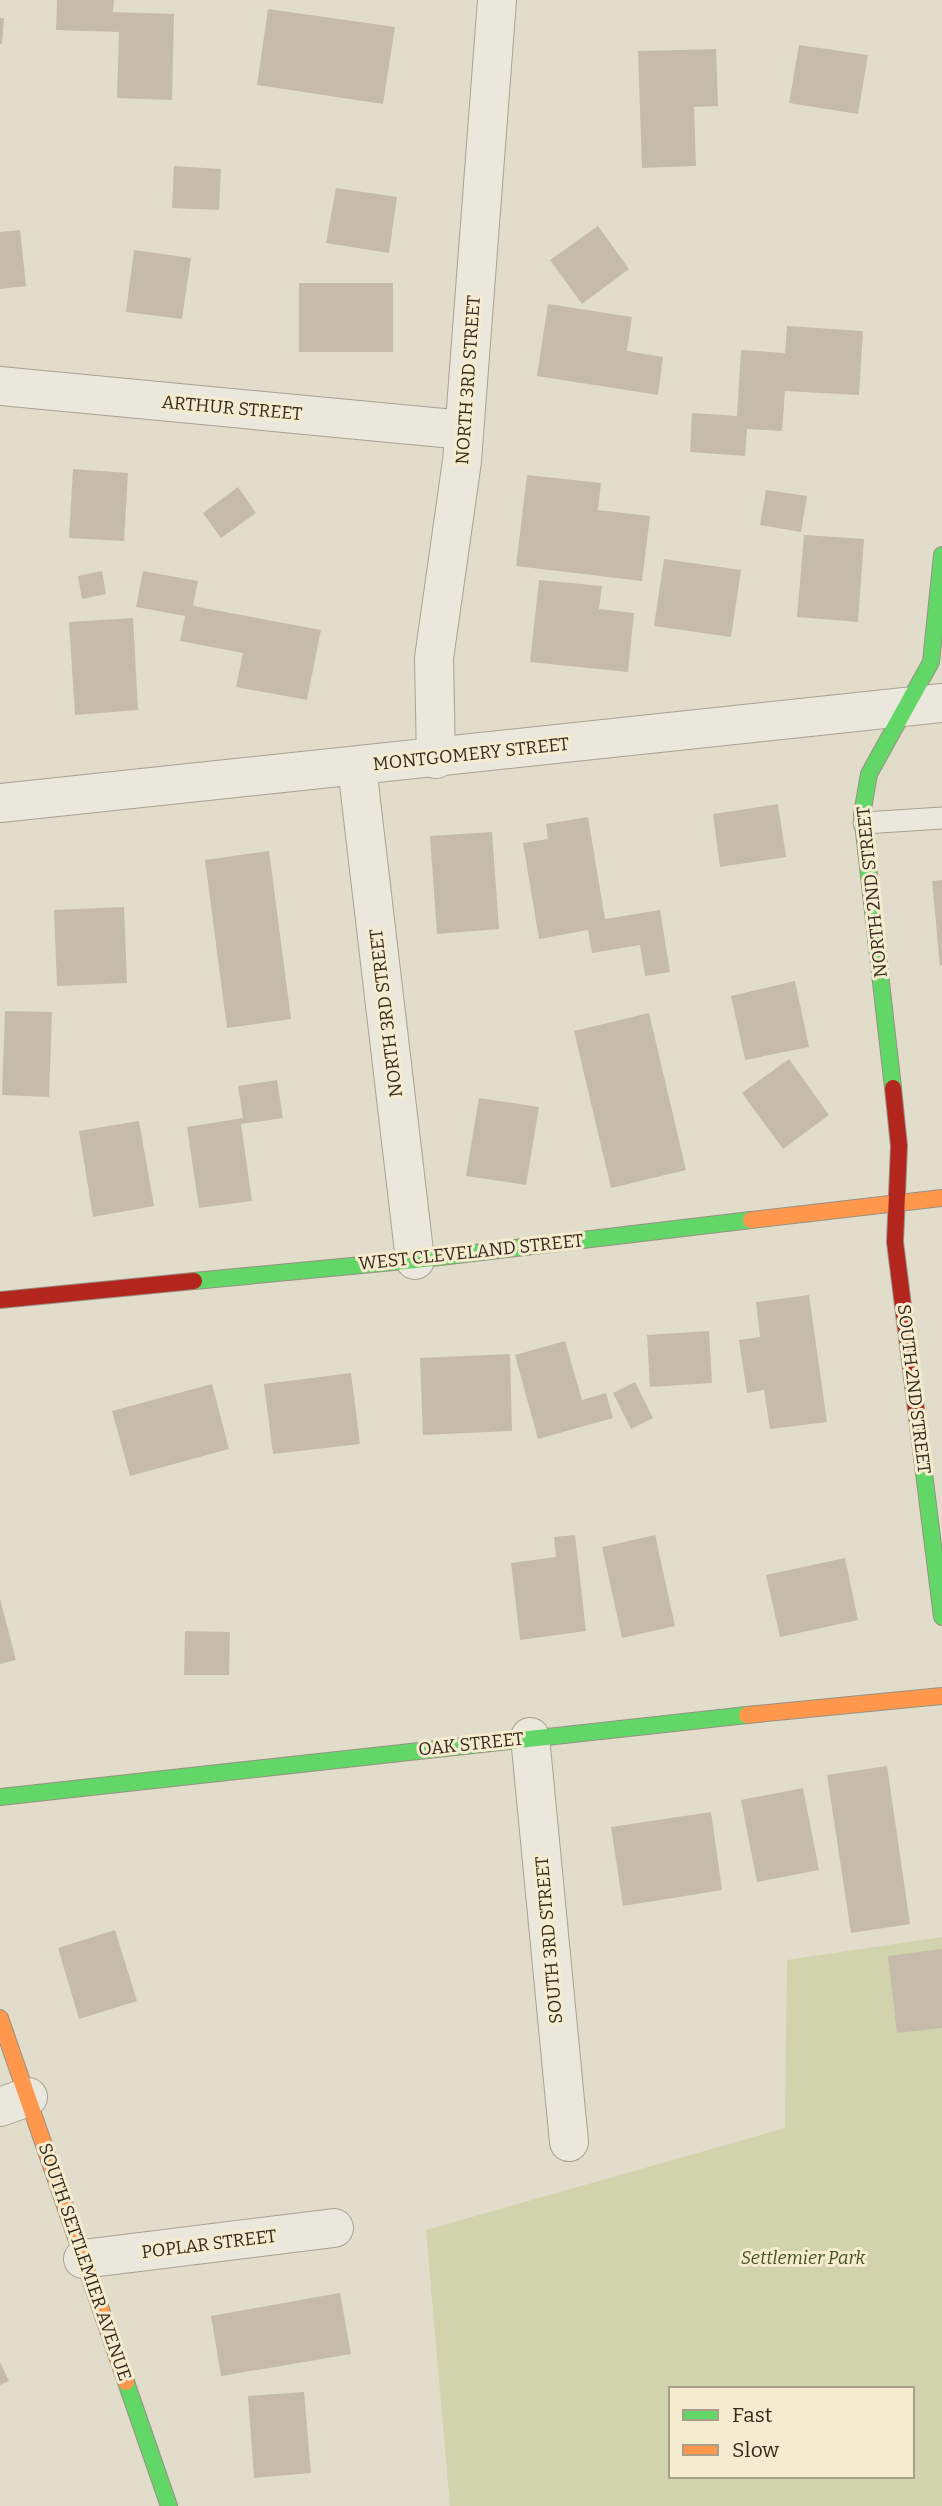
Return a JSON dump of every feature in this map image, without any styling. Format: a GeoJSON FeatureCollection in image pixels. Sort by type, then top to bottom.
{"type":"FeatureCollection","features":[{"type":"Feature","properties":{"kind":"street","name":"NORTH 3RD STREET"},"geometry":{"type":"LineString","coordinates":[[436,759],[434,658],[464,430],[497,0]]}},
{"type":"Feature","properties":{"kind":"street","name":"ARTHUR STREET"},"geometry":{"type":"LineString","coordinates":[[0,386],[464,430]]}},
{"type":"Feature","properties":{"kind":"street","name":"NORTH 2ND STREET"},"geometry":{"type":"LineString","coordinates":[[898,1203],[899,1146],[863,797],[869,774],[924,705],[942,555]]}},
{"type":"Feature","properties":{"kind":"street","name":"MONTGOMERY STREET"},"geometry":{"type":"LineString","coordinates":[[0,803],[436,759],[924,705]]}},
{"type":"Feature","properties":{"kind":"street","name":"NORTH 3RD STREET"},"geometry":{"type":"LineString","coordinates":[[358,767],[415,1260]]}},
{"type":"Feature","properties":{"kind":"street","name":"WEST CLEVELAND STREET"},"geometry":{"type":"LineString","coordinates":[[0,1300],[415,1260],[942,1198]]}},
{"type":"Feature","properties":{"kind":"street","name":"SOUTH 2ND STREET"},"geometry":{"type":"LineString","coordinates":[[898,1203],[895,1242],[942,1616]]}},
{"type":"Feature","properties":{"kind":"street","name":"OAK STREET"},"geometry":{"type":"LineString","coordinates":[[0,1797],[530,1737],[942,1696]]}},
{"type":"Feature","properties":{"kind":"street","name":"SOUTH 3RD STREET"},"geometry":{"type":"LineString","coordinates":[[530,1737],[569,2142]]}},
{"type":"Feature","properties":{"kind":"street","name":"SOUTH SETTLEMIER AVENUE"},"geometry":{"type":"LineString","coordinates":[[0,2018],[14,2102],[83,2259],[169,2506]]}},
{"type":"Feature","properties":{"kind":"street","name":"POPLAR STREET"},"geometry":{"type":"LineString","coordinates":[[83,2259],[334,2228]]}},
{"type":"Feature","properties":{"kind":"lane"},"geometry":{"type":"LineString","coordinates":[[864,823],[942,818]]}},
{"type":"Feature","properties":{"kind":"green space","name":"Settlemier Park"},"geometry":{"type":"Polygon","coordinates":[[[942,1937],[942,2506],[450,2506],[426,2230],[785,2128],[787,1960],[942,1937]]]}},
{"type":"Feature","properties":{"kind":"building"},"geometry":{"type":"Polygon","coordinates":[[[57,0],[114,0],[113,12],[174,14],[172,100],[117,98],[119,32],[56,30],[57,0]]]}},
{"type":"Feature","properties":{"kind":"building"},"geometry":{"type":"Polygon","coordinates":[[[268,9],[395,27],[383,104],[257,85],[268,9]]]}},
{"type":"Feature","properties":{"kind":"building"},"geometry":{"type":"Polygon","coordinates":[[[0,18],[4,18],[2,44],[0,44],[0,18]]]}},
{"type":"Feature","properties":{"kind":"building"},"geometry":{"type":"Polygon","coordinates":[[[799,45],[868,55],[858,114],[789,103],[799,45]]]}},
{"type":"Feature","properties":{"kind":"building"},"geometry":{"type":"Polygon","coordinates":[[[716,49],[718,106],[694,107],[696,166],[642,168],[638,51],[716,49]]]}},
{"type":"Feature","properties":{"kind":"building"},"geometry":{"type":"Polygon","coordinates":[[[174,166],[221,169],[219,210],[172,208],[174,166]]]}},
{"type":"Feature","properties":{"kind":"building"},"geometry":{"type":"Polygon","coordinates":[[[336,188],[397,197],[389,253],[326,243],[336,188]]]}},
{"type":"Feature","properties":{"kind":"building"},"geometry":{"type":"Polygon","coordinates":[[[598,226],[629,269],[582,304],[550,260],[598,226]]]}},
{"type":"Feature","properties":{"kind":"building"},"geometry":{"type":"Polygon","coordinates":[[[20,230],[26,286],[0,289],[0,232],[20,230]]]}},
{"type":"Feature","properties":{"kind":"building"},"geometry":{"type":"Polygon","coordinates":[[[134,250],[191,258],[182,319],[126,312],[134,250]]]}},
{"type":"Feature","properties":{"kind":"building"},"geometry":{"type":"Polygon","coordinates":[[[299,283],[393,283],[393,352],[299,352],[299,283]]]}},
{"type":"Feature","properties":{"kind":"building"},"geometry":{"type":"Polygon","coordinates":[[[548,304],[632,317],[627,351],[663,357],[658,395],[537,376],[548,304]]]}},
{"type":"Feature","properties":{"kind":"building"},"geometry":{"type":"Polygon","coordinates":[[[787,326],[863,331],[859,395],[785,391],[782,431],[747,429],[745,456],[690,452],[692,413],[737,416],[741,350],[785,353],[787,326]]]}},
{"type":"Feature","properties":{"kind":"building"},"geometry":{"type":"Polygon","coordinates":[[[73,469],[128,473],[124,541],[69,538],[73,469]]]}},
{"type":"Feature","properties":{"kind":"building"},"geometry":{"type":"Polygon","coordinates":[[[527,475],[601,483],[598,510],[650,516],[642,581],[516,566],[527,475]]]}},
{"type":"Feature","properties":{"kind":"building"},"geometry":{"type":"Polygon","coordinates":[[[238,487],[256,513],[221,538],[203,513],[238,487]]]}},
{"type":"Feature","properties":{"kind":"building"},"geometry":{"type":"Polygon","coordinates":[[[766,490],[807,496],[801,532],[760,525],[766,490]]]}},
{"type":"Feature","properties":{"kind":"building"},"geometry":{"type":"Polygon","coordinates":[[[804,535],[864,539],[858,622],[797,617],[804,535]]]}},
{"type":"Feature","properties":{"kind":"building"},"geometry":{"type":"Polygon","coordinates":[[[664,559],[741,570],[731,637],[654,626],[664,559]]]}},
{"type":"Feature","properties":{"kind":"building"},"geometry":{"type":"Polygon","coordinates":[[[102,571],[106,594],[82,599],[78,576],[102,571]]]}},
{"type":"Feature","properties":{"kind":"building"},"geometry":{"type":"Polygon","coordinates":[[[143,571],[198,581],[193,606],[321,630],[307,700],[236,687],[243,653],[180,641],[185,616],[136,607],[143,571]]]}},
{"type":"Feature","properties":{"kind":"building"},"geometry":{"type":"Polygon","coordinates":[[[539,580],[602,586],[599,609],[634,613],[628,672],[530,662],[539,580]]]}},
{"type":"Feature","properties":{"kind":"building"},"geometry":{"type":"Polygon","coordinates":[[[133,618],[138,710],[75,715],[69,622],[133,618]]]}},
{"type":"Feature","properties":{"kind":"building"},"geometry":{"type":"Polygon","coordinates":[[[778,804],[786,857],[720,867],[713,814],[778,804]]]}},
{"type":"Feature","properties":{"kind":"building"},"geometry":{"type":"Polygon","coordinates":[[[588,817],[605,919],[660,910],[670,972],[645,976],[640,945],[592,953],[588,930],[539,939],[523,843],[548,839],[546,824],[588,817]]]}},
{"type":"Feature","properties":{"kind":"building"},"geometry":{"type":"Polygon","coordinates":[[[492,832],[499,929],[437,934],[430,836],[492,832]]]}},
{"type":"Feature","properties":{"kind":"building"},"geometry":{"type":"Polygon","coordinates":[[[269,851],[291,1019],[227,1028],[205,860],[269,851]]]}},
{"type":"Feature","properties":{"kind":"building"},"geometry":{"type":"Polygon","coordinates":[[[942,880],[942,965],[940,966],[932,881],[942,880]]]}},
{"type":"Feature","properties":{"kind":"building"},"geometry":{"type":"Polygon","coordinates":[[[124,907],[127,983],[57,986],[54,910],[124,907]]]}},
{"type":"Feature","properties":{"kind":"building"},"geometry":{"type":"Polygon","coordinates":[[[795,981],[809,1047],[745,1060],[731,996],[795,981]]]}},
{"type":"Feature","properties":{"kind":"building"},"geometry":{"type":"Polygon","coordinates":[[[5,1011],[52,1012],[49,1097],[2,1095],[5,1011]]]}},
{"type":"Feature","properties":{"kind":"building"},"geometry":{"type":"Polygon","coordinates":[[[649,1013],[686,1170],[611,1188],[574,1031],[649,1013]]]}},
{"type":"Feature","properties":{"kind":"building"},"geometry":{"type":"Polygon","coordinates":[[[789,1059],[829,1115],[783,1149],[742,1093],[789,1059]]]}},
{"type":"Feature","properties":{"kind":"building"},"geometry":{"type":"Polygon","coordinates":[[[277,1080],[283,1118],[241,1124],[252,1201],[199,1208],[187,1127],[243,1118],[238,1086],[277,1080]]]}},
{"type":"Feature","properties":{"kind":"building"},"geometry":{"type":"Polygon","coordinates":[[[479,1098],[539,1107],[526,1185],[466,1176],[479,1098]]]}},
{"type":"Feature","properties":{"kind":"building"},"geometry":{"type":"Polygon","coordinates":[[[139,1121],[154,1206],[93,1217],[79,1131],[139,1121]]]}},
{"type":"Feature","properties":{"kind":"building"},"geometry":{"type":"Polygon","coordinates":[[[809,1295],[827,1422],[770,1429],[764,1390],[747,1393],[739,1340],[760,1337],[756,1302],[809,1295]]]}},
{"type":"Feature","properties":{"kind":"building"},"geometry":{"type":"Polygon","coordinates":[[[709,1331],[712,1383],[650,1387],[647,1335],[709,1331]]]}},
{"type":"Feature","properties":{"kind":"building"},"geometry":{"type":"Polygon","coordinates":[[[565,1341],[582,1400],[606,1393],[613,1418],[538,1439],[515,1355],[565,1341]]]}},
{"type":"Feature","properties":{"kind":"building"},"geometry":{"type":"Polygon","coordinates":[[[510,1354],[512,1431],[423,1435],[420,1358],[510,1354]]]}},
{"type":"Feature","properties":{"kind":"building"},"geometry":{"type":"Polygon","coordinates":[[[351,1373],[360,1444],[273,1454],[264,1384],[351,1373]]]}},
{"type":"Feature","properties":{"kind":"building"},"geometry":{"type":"Polygon","coordinates":[[[635,1382],[653,1418],[631,1429],[613,1393],[635,1382]]]}},
{"type":"Feature","properties":{"kind":"building"},"geometry":{"type":"Polygon","coordinates":[[[212,1384],[229,1449],[130,1476],[112,1411],[212,1384]]]}},
{"type":"Feature","properties":{"kind":"building"},"geometry":{"type":"Polygon","coordinates":[[[575,1535],[586,1631],[520,1640],[511,1563],[556,1557],[554,1537],[575,1535]]]}},
{"type":"Feature","properties":{"kind":"building"},"geometry":{"type":"Polygon","coordinates":[[[655,1535],[675,1626],[622,1638],[602,1547],[655,1535]]]}},
{"type":"Feature","properties":{"kind":"building"},"geometry":{"type":"Polygon","coordinates":[[[845,1558],[858,1620],[780,1637],[766,1575],[845,1558]]]}},
{"type":"Feature","properties":{"kind":"building"},"geometry":{"type":"Polygon","coordinates":[[[0,1599],[16,1660],[0,1664],[0,1599]]]}},
{"type":"Feature","properties":{"kind":"building"},"geometry":{"type":"Polygon","coordinates":[[[185,1631],[230,1632],[229,1675],[184,1675],[185,1631]]]}},
{"type":"Feature","properties":{"kind":"building"},"geometry":{"type":"Polygon","coordinates":[[[887,1766],[910,1924],[851,1933],[827,1775],[887,1766]]]}},
{"type":"Feature","properties":{"kind":"building"},"geometry":{"type":"Polygon","coordinates":[[[803,1788],[819,1870],[757,1882],[741,1800],[803,1788]]]}},
{"type":"Feature","properties":{"kind":"building"},"geometry":{"type":"Polygon","coordinates":[[[711,1812],[722,1890],[623,1906],[611,1827],[711,1812]]]}},
{"type":"Feature","properties":{"kind":"building"},"geometry":{"type":"Polygon","coordinates":[[[115,1930],[137,2001],[79,2019],[58,1948],[115,1930]]]}},
{"type":"Feature","properties":{"kind":"building"},"geometry":{"type":"Polygon","coordinates":[[[942,1949],[942,2028],[897,2033],[888,1956],[942,1949]]]}},
{"type":"Feature","properties":{"kind":"building"},"geometry":{"type":"Polygon","coordinates":[[[340,2293],[351,2354],[221,2376],[211,2316],[340,2293]]]}},
{"type":"Feature","properties":{"kind":"building"},"geometry":{"type":"Polygon","coordinates":[[[0,2362],[9,2381],[0,2385],[0,2362]]]}},
{"type":"Feature","properties":{"kind":"building"},"geometry":{"type":"Polygon","coordinates":[[[304,2392],[311,2473],[254,2478],[248,2396],[304,2392]]]}},
{"type":"Feature","properties":{"kind":"traffic: fast"},"geometry":{"type":"LineString","coordinates":[[893,1088],[862,814],[869,774],[931,662],[942,555]]}},
{"type":"Feature","properties":{"kind":"traffic: fast"},"geometry":{"type":"LineString","coordinates":[[194,1281],[415,1260],[751,1220]]}},
{"type":"Feature","properties":{"kind":"traffic: fast"},"geometry":{"type":"LineString","coordinates":[[920,1441],[942,1617]]}},
{"type":"Feature","properties":{"kind":"traffic: fast"},"geometry":{"type":"LineString","coordinates":[[0,1797],[747,1715]]}},
{"type":"Feature","properties":{"kind":"traffic: fast"},"geometry":{"type":"LineString","coordinates":[[126,2382],[169,2506]]}},
{"type":"Feature","properties":{"kind":"traffic: slow"},"geometry":{"type":"LineString","coordinates":[[751,1220],[942,1198]]}},
{"type":"Feature","properties":{"kind":"traffic: slow"},"geometry":{"type":"LineString","coordinates":[[747,1715],[942,1696]]}},
{"type":"Feature","properties":{"kind":"traffic: slow"},"geometry":{"type":"LineString","coordinates":[[0,2018],[126,2382]]}},
{"type":"Feature","properties":{"kind":"traffic: jam"},"geometry":{"type":"LineString","coordinates":[[893,1088],[899,1146],[895,1242],[920,1441]]}},
{"type":"Feature","properties":{"kind":"traffic: jam"},"geometry":{"type":"LineString","coordinates":[[0,1300],[194,1281]]}}]}
